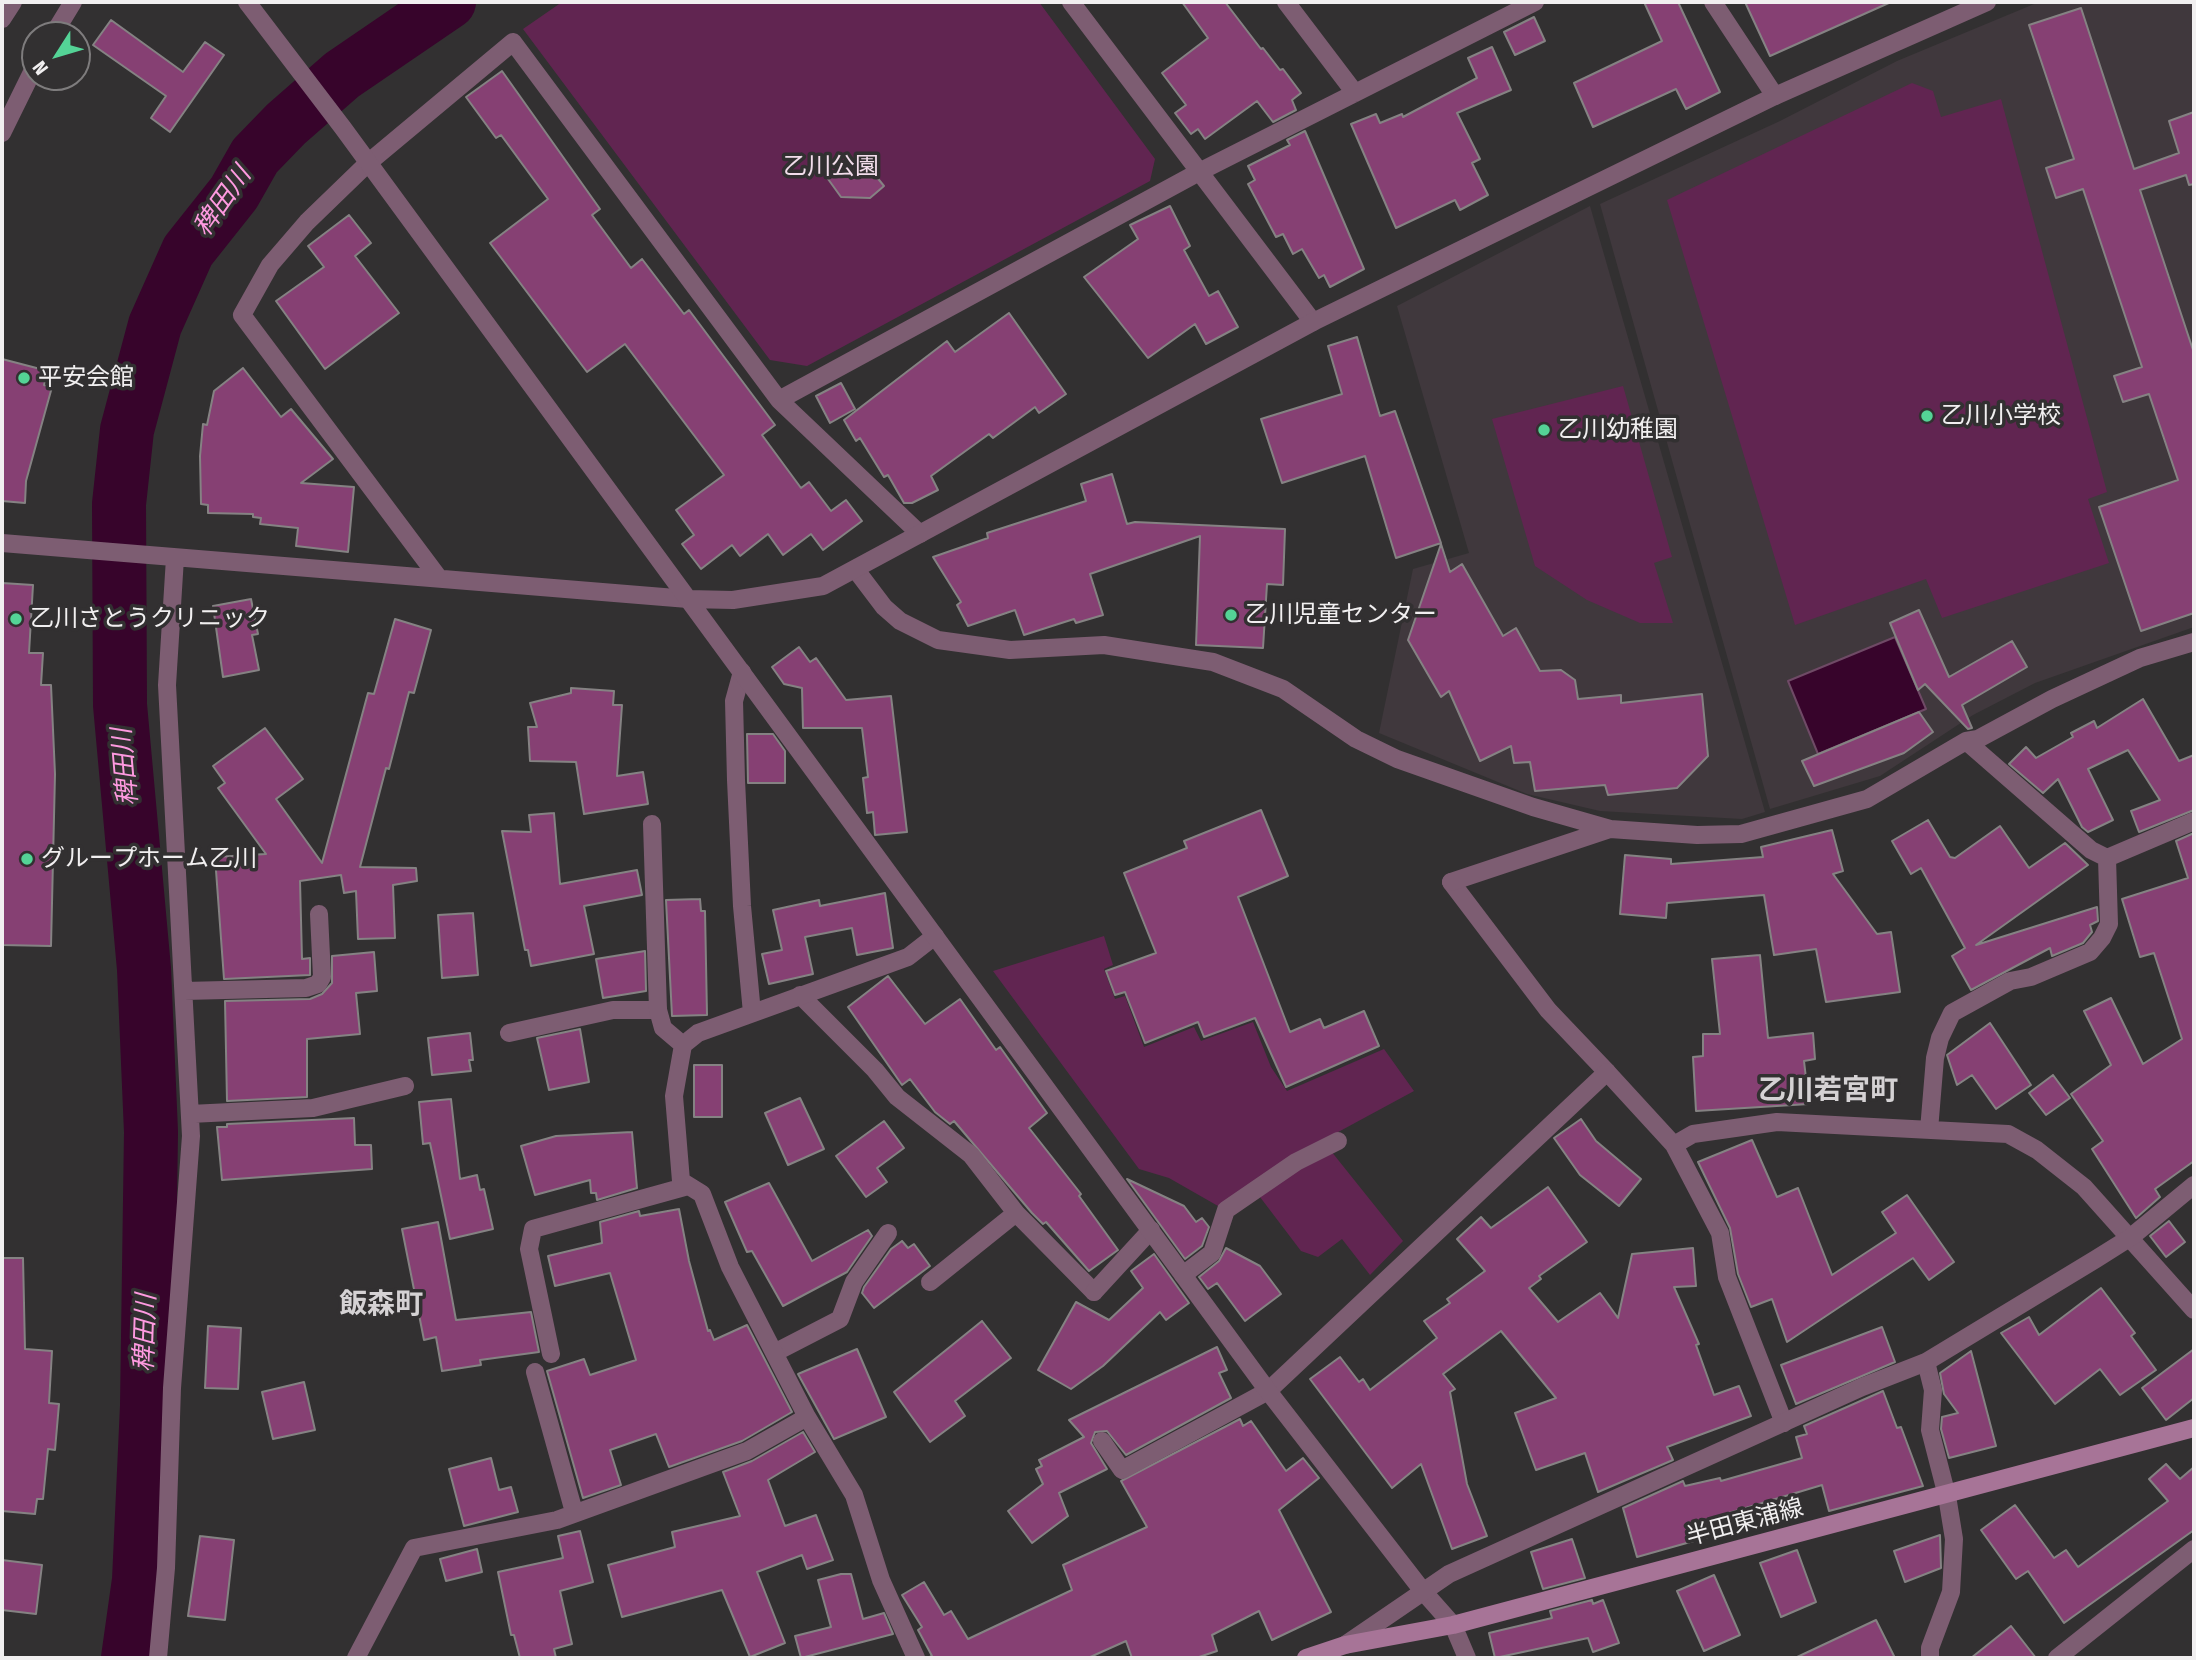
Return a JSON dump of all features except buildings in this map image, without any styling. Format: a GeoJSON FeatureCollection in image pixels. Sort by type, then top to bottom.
{"type":"FeatureCollection","features":[{"type":"Feature","properties":{"kind":"main road","name":"半田東浦線"},"geometry":{"type":"LineString","coordinates":[[1306,1658],[1345,1645],[1453,1625],[1947,1496],[2194,1428]]}},
{"type":"Feature","properties":{"kind":"street"},"geometry":{"type":"LineString","coordinates":[[2,19],[13,2]]}},
{"type":"Feature","properties":{"kind":"street"},"geometry":{"type":"LineString","coordinates":[[61,21],[73,2]]}},
{"type":"Feature","properties":{"kind":"street"},"geometry":{"type":"LineString","coordinates":[[247,2],[344,128],[1268,1391],[1422,1590],[1453,1625],[1467,1658]]}},
{"type":"Feature","properties":{"kind":"street"},"geometry":{"type":"LineString","coordinates":[[1071,2],[1313,321]]}},
{"type":"Feature","properties":{"kind":"street"},"geometry":{"type":"LineString","coordinates":[[1286,2],[1355,93]]}},
{"type":"Feature","properties":{"kind":"street"},"geometry":{"type":"LineString","coordinates":[[779,400],[1199,172],[1355,93],[1506,8],[1535,2]]}},
{"type":"Feature","properties":{"kind":"street"},"geometry":{"type":"LineString","coordinates":[[1713,2],[1775,96]]}},
{"type":"Feature","properties":{"kind":"street"},"geometry":{"type":"LineString","coordinates":[[2,543],[688,599],[733,600],[823,586],[1313,321],[1775,96],[1987,2]]}},
{"type":"Feature","properties":{"kind":"street"},"geometry":{"type":"LineString","coordinates":[[438,577],[242,315],[270,265],[307,222],[368,163],[513,42],[779,400],[920,534]]}},
{"type":"Feature","properties":{"kind":"street"},"geometry":{"type":"LineString","coordinates":[[2,133],[23,91]]}},
{"type":"Feature","properties":{"kind":"street"},"geometry":{"type":"LineString","coordinates":[[158,1658],[166,1568],[172,1388],[191,1136],[167,685],[168,557]]}},
{"type":"Feature","properties":{"kind":"street"},"geometry":{"type":"LineString","coordinates":[[856,570],[884,607],[900,621],[938,640],[1010,649],[1104,645],[1213,662],[1283,689],[1356,739],[1397,759],[1534,807],[1610,829],[1697,835],[1741,834],[1867,799],[1966,741],[1978,739],[2052,699],[2140,658],[2194,642]]}},
{"type":"Feature","properties":{"kind":"street"},"geometry":{"type":"LineString","coordinates":[[742,672],[734,701],[736,780],[742,906],[752,1013]]}},
{"type":"Feature","properties":{"kind":"street"},"geometry":{"type":"LineString","coordinates":[[1966,741],[2091,850],[2107,858],[2194,821]]}},
{"type":"Feature","properties":{"kind":"street"},"geometry":{"type":"LineString","coordinates":[[652,824],[658,1010],[663,1028],[683,1045]]}},
{"type":"Feature","properties":{"kind":"street"},"geometry":{"type":"LineString","coordinates":[[1610,829],[1451,882],[1548,1010],[1674,1145],[1720,1233],[1727,1277],[1784,1423]]}},
{"type":"Feature","properties":{"kind":"street"},"geometry":{"type":"LineString","coordinates":[[1929,1130],[1935,1058],[1940,1038],[1952,1013],[2010,981],[2031,978],[2090,952],[2109,925],[2107,858]]}},
{"type":"Feature","properties":{"kind":"street"},"geometry":{"type":"LineString","coordinates":[[184,991],[306,988],[318,984],[322,977],[319,914]]}},
{"type":"Feature","properties":{"kind":"street"},"geometry":{"type":"LineString","coordinates":[[916,1658],[881,1580],[854,1495],[807,1417],[776,1352],[730,1267],[702,1194],[681,1181],[674,1107],[683,1045],[698,1033],[908,957],[935,936]]}},
{"type":"Feature","properties":{"kind":"street"},"geometry":{"type":"LineString","coordinates":[[800,995],[875,1070],[897,1097],[971,1155],[1016,1213],[1094,1292],[1151,1230]]}},
{"type":"Feature","properties":{"kind":"street"},"geometry":{"type":"LineString","coordinates":[[509,1033],[612,1010],[658,1010]]}},
{"type":"Feature","properties":{"kind":"street"},"geometry":{"type":"LineString","coordinates":[[1102,1441],[1122,1470],[1268,1391],[1606,1072]]}},
{"type":"Feature","properties":{"kind":"street"},"geometry":{"type":"LineString","coordinates":[[190,1114],[313,1108],[405,1086]]}},
{"type":"Feature","properties":{"kind":"street"},"geometry":{"type":"LineString","coordinates":[[1674,1145],[1693,1134],[1777,1122],[2008,1134],[2037,1150],[2084,1187],[2194,1310]]}},
{"type":"Feature","properties":{"kind":"street"},"geometry":{"type":"LineString","coordinates":[[1183,1276],[1212,1253],[1226,1210],[1296,1162],[1338,1141]]}},
{"type":"Feature","properties":{"kind":"street"},"geometry":{"type":"LineString","coordinates":[[1345,1645],[1449,1574],[1862,1387],[1926,1362],[2131,1237],[2194,1185]]}},
{"type":"Feature","properties":{"kind":"street"},"geometry":{"type":"LineString","coordinates":[[551,1354],[529,1249],[533,1228],[688,1186]]}},
{"type":"Feature","properties":{"kind":"street"},"geometry":{"type":"LineString","coordinates":[[930,1282],[1016,1213]]}},
{"type":"Feature","properties":{"kind":"street"},"geometry":{"type":"LineString","coordinates":[[776,1352],[840,1319],[854,1282],[888,1233]]}},
{"type":"Feature","properties":{"kind":"street"},"geometry":{"type":"LineString","coordinates":[[1926,1362],[1933,1391],[1930,1430],[1947,1496],[1954,1539],[1951,1592],[1930,1648],[1930,1658]]}},
{"type":"Feature","properties":{"kind":"street"},"geometry":{"type":"LineString","coordinates":[[536,1372],[574,1512]]}},
{"type":"Feature","properties":{"kind":"street"},"geometry":{"type":"LineString","coordinates":[[356,1658],[414,1548],[546,1522],[627,1497],[747,1451],[807,1417]]}},
{"type":"Feature","properties":{"kind":"street"},"geometry":{"type":"LineString","coordinates":[[2057,1658],[2194,1549]]}},
{"type":"Feature","properties":{"kind":"shaded area","name":"乙川小学校"},"geometry":{"type":"Polygon","coordinates":[[[2039,2],[2194,2],[2194,627],[2035,683],[1973,715],[1880,776],[1770,809],[1600,204],[1780,121],[1897,61],[2039,2]]]}},
{"type":"Feature","properties":{"kind":"shaded area","name":"乙川幼稚園"},"geometry":{"type":"Polygon","coordinates":[[[1590,206],[1765,812],[1742,819],[1600,811],[1527,794],[1379,733],[1413,569],[1469,553],[1397,306],[1590,206]]]}},
{"type":"Feature","properties":{"kind":"shaded area"},"geometry":{"type":"Polygon","coordinates":[[[1895,637],[1926,709],[1818,754],[1788,681],[1895,637]]]}},
{"type":"Feature","properties":{"kind":"green space","name":"乙川公園"},"geometry":{"type":"Polygon","coordinates":[[[562,2],[1039,2],[1155,159],[1150,181],[807,366],[770,360],[523,29],[562,2]]]}},
{"type":"Feature","properties":{"kind":"green space"},"geometry":{"type":"Polygon","coordinates":[[[1912,83],[1933,91],[1941,117],[2001,99],[2107,492],[2088,499],[2109,563],[1942,618],[1926,579],[1795,625],[1667,200],[1912,83]]]}},
{"type":"Feature","properties":{"kind":"green space"},"geometry":{"type":"Polygon","coordinates":[[[1623,386],[1672,557],[1654,563],[1673,623],[1640,623],[1587,600],[1535,566],[1492,419],[1623,386]]]}},
{"type":"Feature","properties":{"kind":"green space"},"geometry":{"type":"Polygon","coordinates":[[[1104,936],[1113,965],[1104,969],[1115,999],[1125,996],[1144,1047],[1194,1027],[1201,1041],[1253,1022],[1271,1067],[1287,1091],[1384,1049],[1414,1091],[1292,1157],[1218,1206],[1169,1178],[1139,1169],[993,971],[1104,936]]]}},
{"type":"Feature","properties":{"kind":"green space"},"geometry":{"type":"Polygon","coordinates":[[[1331,1151],[1403,1241],[1370,1275],[1342,1239],[1318,1257],[1301,1251],[1260,1197],[1296,1171],[1331,1151]]]}},
{"type":"Feature","properties":{"kind":"waterway","name":"稗田川"},"geometry":{"type":"LineString","coordinates":[[128,1658],[139,1580],[147,1406],[151,1132],[144,969],[120,705],[119,504],[127,430],[155,325],[188,251],[234,193],[255,156],[286,124],[342,75],[449,2]]}},
{"type":"Feature","properties":{"kind":"place","name":"平安会館"},"geometry":{"type":"Point","coordinates":[24,378]}},
{"type":"Feature","properties":{"kind":"place","name":"乙川小学校"},"geometry":{"type":"Point","coordinates":[1927,416]}},
{"type":"Feature","properties":{"kind":"place","name":"乙川幼稚園"},"geometry":{"type":"Point","coordinates":[1544,430]}},
{"type":"Feature","properties":{"kind":"place","name":"乙川児童センター"},"geometry":{"type":"Point","coordinates":[1231,615]}},
{"type":"Feature","properties":{"kind":"place","name":"乙川さとうクリニック"},"geometry":{"type":"Point","coordinates":[16,619]}},
{"type":"Feature","properties":{"kind":"place","name":"グループホーム乙川"},"geometry":{"type":"Point","coordinates":[27,859]}},
{"type":"Feature","properties":{"kind":"district","name":"乙川若宮町"},"geometry":{"type":"Point","coordinates":[1828,1091]}},
{"type":"Feature","properties":{"kind":"district","name":"飯森町"},"geometry":{"type":"Point","coordinates":[381,1305]}}]}
